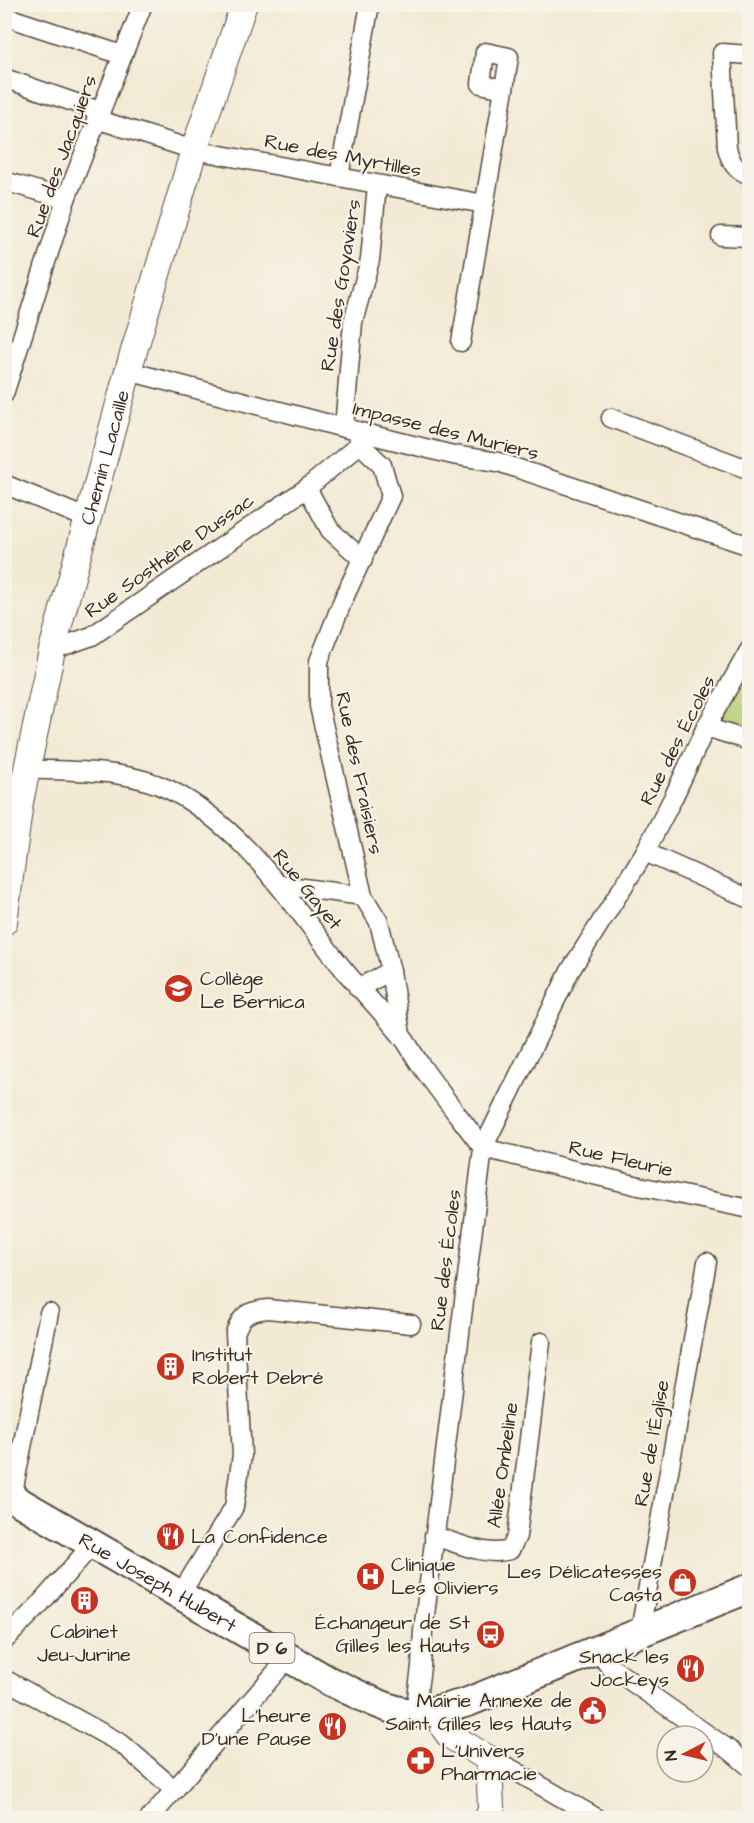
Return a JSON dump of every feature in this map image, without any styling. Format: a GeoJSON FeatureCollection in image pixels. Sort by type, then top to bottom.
{"type":"FeatureCollection","features":[{"type":"Feature","properties":{"kind":"main road","name":"Rue Joseph Hubert"},"geometry":{"type":"LineString","coordinates":[[8,1495],[329,1681],[396,1709],[428,1711]]}},
{"type":"Feature","properties":{"kind":"main road"},"geometry":{"type":"LineString","coordinates":[[428,1711],[468,1702],[750,1588]]}},
{"type":"Feature","properties":{"kind":"street","name":"Rue des Jacquiers"},"geometry":{"type":"LineString","coordinates":[[4,394],[11,354],[66,199],[142,4]]}},
{"type":"Feature","properties":{"kind":"street","name":"Chemin Lacaille"},"geometry":{"type":"LineString","coordinates":[[4,922],[9,846],[52,650],[128,371],[194,150],[244,4]]}},
{"type":"Feature","properties":{"kind":"street","name":"Rue des Goyaviers"},"geometry":{"type":"LineString","coordinates":[[339,177],[370,4]]}},
{"type":"Feature","properties":{"kind":"street"},"geometry":{"type":"LineString","coordinates":[[4,16],[122,55]]}},
{"type":"Feature","properties":{"kind":"street"},"geometry":{"type":"LineString","coordinates":[[750,55],[722,53],[727,148],[730,162],[740,172],[750,175]]}},
{"type":"Feature","properties":{"kind":"street","name":"Rue des Myrtilles"},"geometry":{"type":"LineString","coordinates":[[4,78],[194,150],[484,204]]}},
{"type":"Feature","properties":{"kind":"street"},"geometry":{"type":"LineString","coordinates":[[461,342],[504,89]]}},
{"type":"Feature","properties":{"kind":"street"},"geometry":{"type":"LineString","coordinates":[[4,181],[66,199]]}},
{"type":"Feature","properties":{"kind":"street","name":"Rue des Goyaviers"},"geometry":{"type":"LineString","coordinates":[[354,434],[353,322],[370,260],[377,185]]}},
{"type":"Feature","properties":{"kind":"street"},"geometry":{"type":"LineString","coordinates":[[721,236],[750,237]]}},
{"type":"Feature","properties":{"kind":"street","name":"Impasse des Muriers"},"geometry":{"type":"LineString","coordinates":[[128,371],[354,434],[498,462],[750,546]]}},
{"type":"Feature","properties":{"kind":"street"},"geometry":{"type":"LineString","coordinates":[[611,418],[750,470]]}},
{"type":"Feature","properties":{"kind":"street","name":"Rue Sosthène Dussac"},"geometry":{"type":"LineString","coordinates":[[52,650],[92,636],[307,488],[354,434]]}},
{"type":"Feature","properties":{"kind":"street","name":"Rue des Fraisiers"},"geometry":{"type":"LineString","coordinates":[[354,434],[382,465],[391,496],[343,600],[319,661],[319,706],[363,896],[379,922],[391,971],[401,1035]]}},
{"type":"Feature","properties":{"kind":"street"},"geometry":{"type":"LineString","coordinates":[[4,484],[88,519]]}},
{"type":"Feature","properties":{"kind":"street"},"geometry":{"type":"LineString","coordinates":[[307,488],[330,530],[363,560]]}},
{"type":"Feature","properties":{"kind":"street","name":"Rue des Écoles"},"geometry":{"type":"LineString","coordinates":[[428,1711],[421,1667],[423,1630],[483,1149],[570,970],[645,852],[706,727],[750,649]]}},
{"type":"Feature","properties":{"kind":"street"},"geometry":{"type":"LineString","coordinates":[[706,727],[750,741]]}},
{"type":"Feature","properties":{"kind":"street","name":"Rue Gayet"},"geometry":{"type":"LineString","coordinates":[[27,769],[120,774],[147,781],[170,790],[200,808],[226,828],[281,885],[301,915],[358,988],[401,1035],[483,1149]]}},
{"type":"Feature","properties":{"kind":"street"},"geometry":{"type":"LineString","coordinates":[[645,852],[750,899]]}},
{"type":"Feature","properties":{"kind":"street"},"geometry":{"type":"LineString","coordinates":[[281,885],[363,896]]}},
{"type":"Feature","properties":{"kind":"street"},"geometry":{"type":"LineString","coordinates":[[358,988],[391,971]]}},
{"type":"Feature","properties":{"kind":"street","name":"Rue Fleurie"},"geometry":{"type":"LineString","coordinates":[[483,1149],[639,1186],[750,1209]]}},
{"type":"Feature","properties":{"kind":"street","name":"Rue de l'Église"},"geometry":{"type":"LineString","coordinates":[[645,1632],[642,1620],[707,1262]]}},
{"type":"Feature","properties":{"kind":"street"},"geometry":{"type":"LineString","coordinates":[[180,1595],[234,1507],[242,1455],[235,1333],[240,1320],[251,1310],[268,1309],[411,1324]]}},
{"type":"Feature","properties":{"kind":"street"},"geometry":{"type":"LineString","coordinates":[[8,1495],[49,1313]]}},
{"type":"Feature","properties":{"kind":"street","name":"Allée Ombeline"},"geometry":{"type":"LineString","coordinates":[[434,1536],[489,1552],[499,1553],[510,1550],[517,1536],[541,1342]]}},
{"type":"Feature","properties":{"kind":"street"},"geometry":{"type":"LineString","coordinates":[[4,1641],[92,1545]]}},
{"type":"Feature","properties":{"kind":"street"},"geometry":{"type":"LineString","coordinates":[[598,1651],[609,1666],[731,1750],[750,1767]]}},
{"type":"Feature","properties":{"kind":"street"},"geometry":{"type":"LineString","coordinates":[[150,1818],[289,1657]]}},
{"type":"Feature","properties":{"kind":"street"},"geometry":{"type":"LineString","coordinates":[[4,1679],[122,1744],[175,1790]]}},
{"type":"Feature","properties":{"kind":"street"},"geometry":{"type":"LineString","coordinates":[[428,1711],[449,1735],[597,1818]]}},
{"type":"Feature","properties":{"kind":"street"},"geometry":{"type":"LineString","coordinates":[[488,1818],[491,1809],[489,1759]]}},
{"type":"Feature","properties":{"kind":"green space"},"geometry":{"type":"Polygon","coordinates":[[[742,670],[749,672],[749,730],[719,719],[742,670]]]}},
{"type":"Feature","properties":{"kind":"place","name":"Collège Le Bernica"},"geometry":{"type":"Point","coordinates":[179,989]}},
{"type":"Feature","properties":{"kind":"place","name":"Institut Robert Debré"},"geometry":{"type":"Point","coordinates":[171,1366]}},
{"type":"Feature","properties":{"kind":"place","name":"La Confidence"},"geometry":{"type":"Point","coordinates":[170,1536]}},
{"type":"Feature","properties":{"kind":"place","name":"Clinique Les Oliviers"},"geometry":{"type":"Point","coordinates":[370,1576]}},
{"type":"Feature","properties":{"kind":"place","name":"Les Délicatesses Casta"},"geometry":{"type":"Point","coordinates":[683,1583]}},
{"type":"Feature","properties":{"kind":"place","name":"Cabinet Jeu-Jurine"},"geometry":{"type":"Point","coordinates":[84,1601]}},
{"type":"Feature","properties":{"kind":"place","name":"Échangeur de St Gilles les Hauts"},"geometry":{"type":"Point","coordinates":[491,1634]}},
{"type":"Feature","properties":{"kind":"place","name":"Snack les Jockeys"},"geometry":{"type":"Point","coordinates":[690,1668]}},
{"type":"Feature","properties":{"kind":"place","name":"Mairie Annexe de Saint Gilles les Hauts"},"geometry":{"type":"Point","coordinates":[593,1711]}},
{"type":"Feature","properties":{"kind":"place","name":"L'heure D'une Pause"},"geometry":{"type":"Point","coordinates":[332,1727]}},
{"type":"Feature","properties":{"kind":"place","name":"L'Univers Pharmacie"},"geometry":{"type":"Point","coordinates":[420,1761]}}]}
